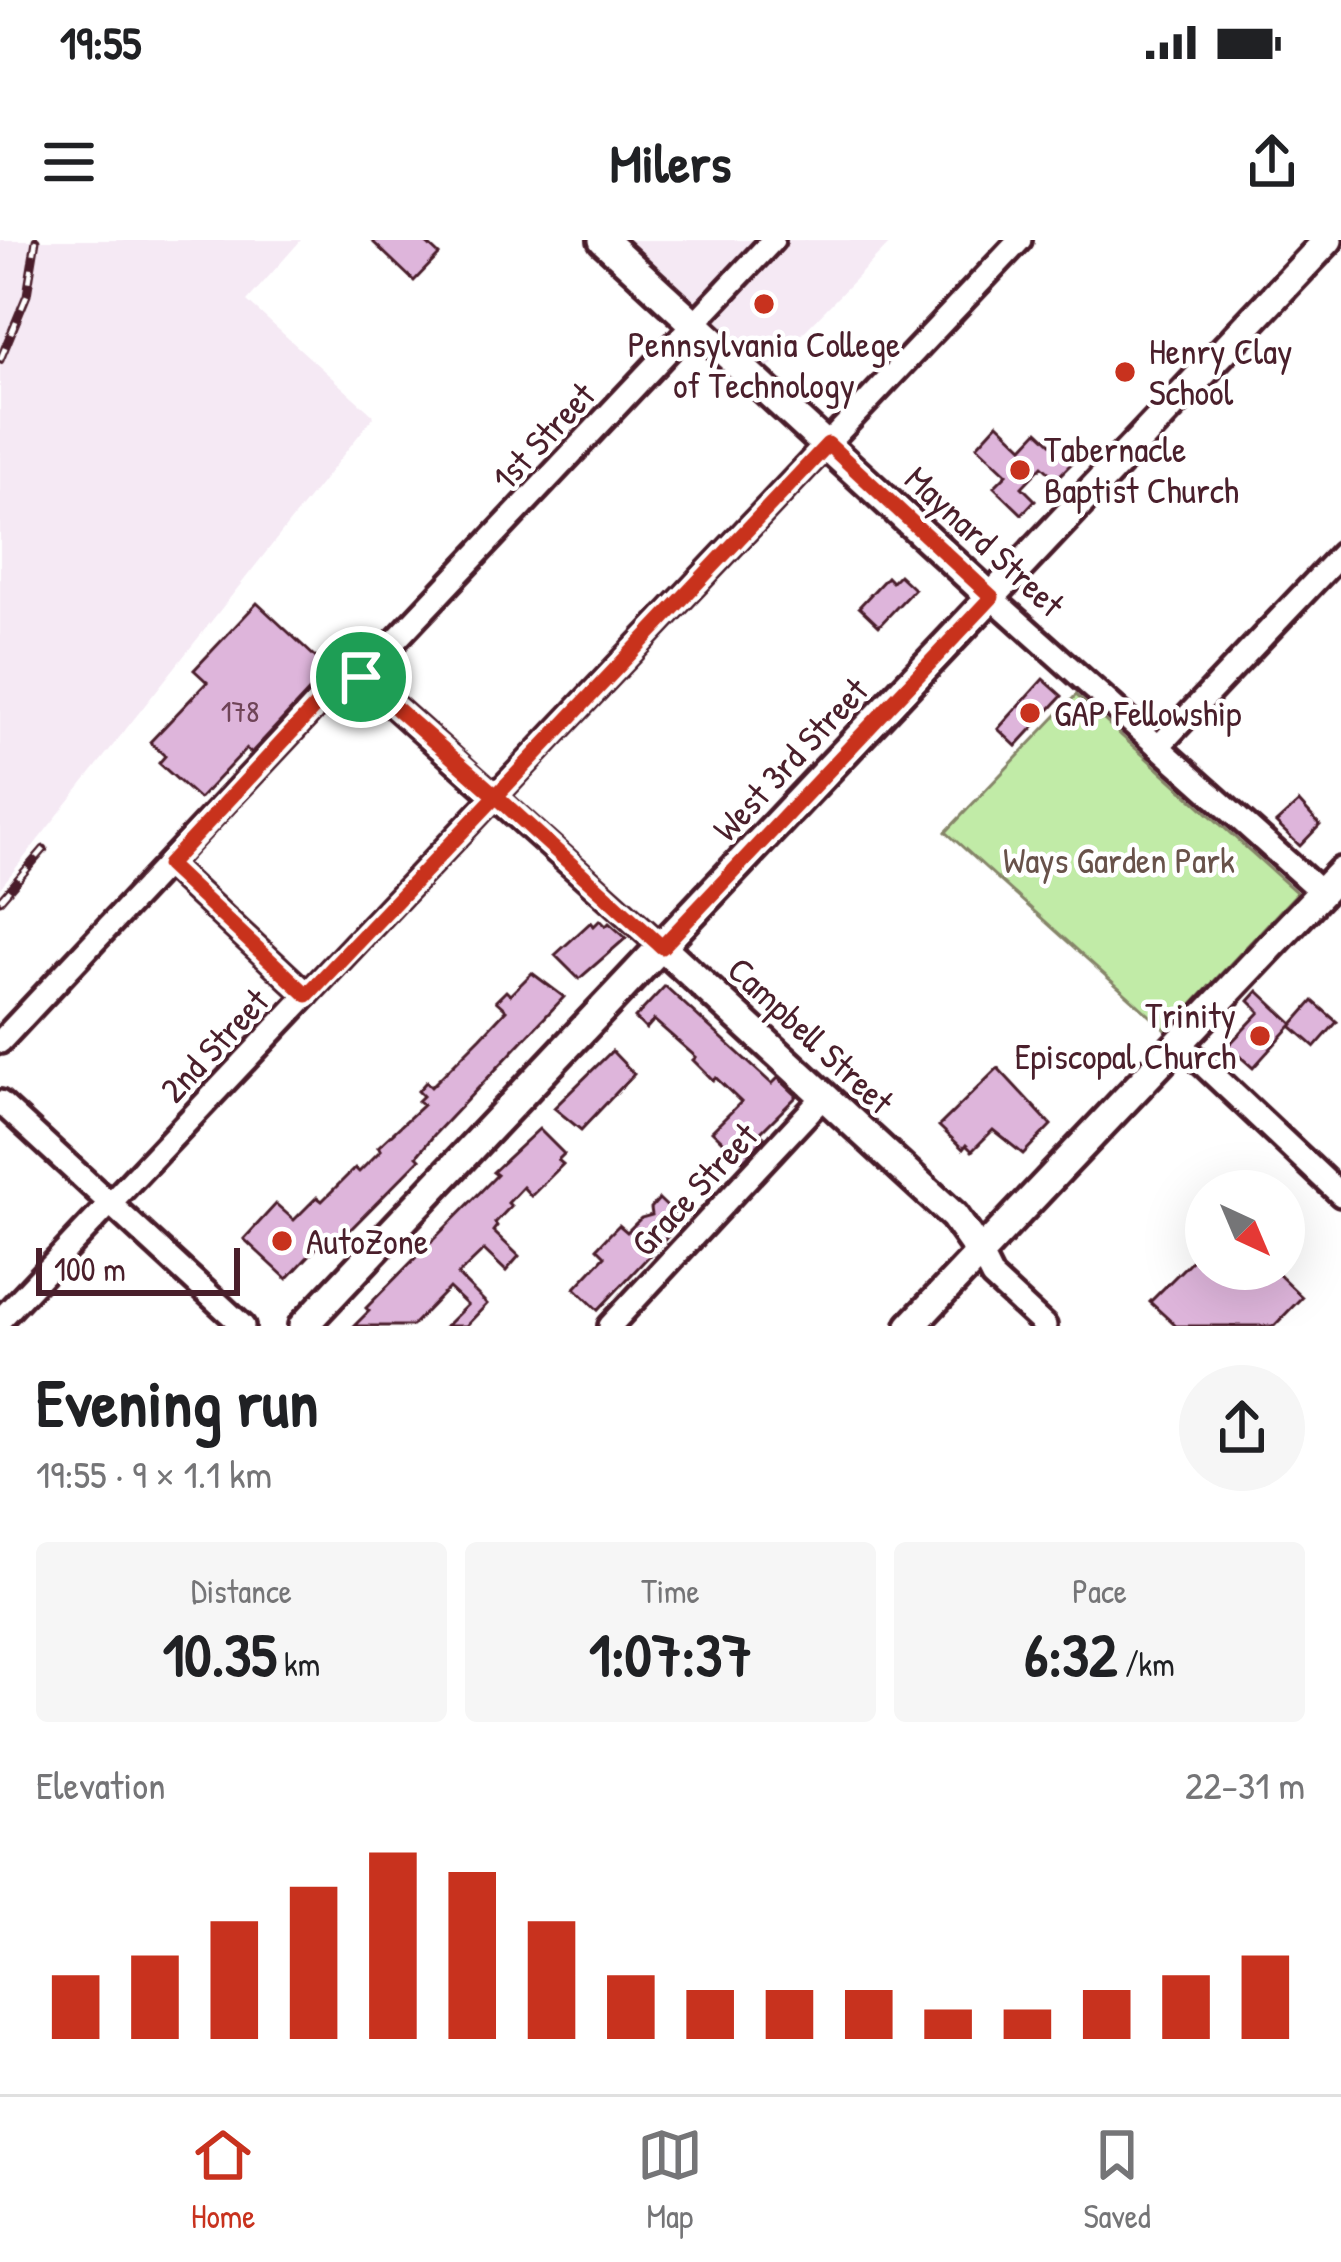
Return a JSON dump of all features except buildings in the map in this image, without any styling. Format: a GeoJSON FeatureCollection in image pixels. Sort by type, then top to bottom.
{"type":"FeatureCollection","features":[{"type":"Feature","properties":{"kind":"main road","name":"Maynard Street"},"geometry":{"type":"LineString","coordinates":[[603,240],[992,597]]}},
{"type":"Feature","properties":{"kind":"main road","name":"West 3rd Street"},"geometry":{"type":"LineString","coordinates":[[302,1326],[1328,240]]}},
{"type":"Feature","properties":{"kind":"main road"},"geometry":{"type":"LineString","coordinates":[[911,1326],[1331,882]]}},
{"type":"Feature","properties":{"kind":"main road","name":"Campbell Street"},"geometry":{"type":"LineString","coordinates":[[662,947],[954,1216],[980,1253]]}},
{"type":"Feature","properties":{"kind":"street","name":"1st Street"},"geometry":{"type":"LineString","coordinates":[[0,1042],[773,240]]}},
{"type":"Feature","properties":{"kind":"street","name":"2nd Street"},"geometry":{"type":"LineString","coordinates":[[0,1320],[1020,240]]}},
{"type":"Feature","properties":{"kind":"street"},"geometry":{"type":"LineString","coordinates":[[1158,747],[1341,554]]}},
{"type":"Feature","properties":{"kind":"street","name":"Maynard Street"},"geometry":{"type":"LineString","coordinates":[[992,597],[1158,747],[1331,882]]}},
{"type":"Feature","properties":{"kind":"street","name":"Campbell Street"},"geometry":{"type":"LineString","coordinates":[[356,672],[662,947]]}},
{"type":"Feature","properties":{"kind":"street"},"geometry":{"type":"LineString","coordinates":[[168,865],[307,995]]}},
{"type":"Feature","properties":{"kind":"street"},"geometry":{"type":"LineString","coordinates":[[1179,1042],[1341,1195]]}},
{"type":"Feature","properties":{"kind":"street","name":"Grace Street"},"geometry":{"type":"LineString","coordinates":[[610,1326],[824,1095]]}},
{"type":"Feature","properties":{"kind":"street"},"geometry":{"type":"LineString","coordinates":[[0,1102],[243,1326]]}},
{"type":"Feature","properties":{"kind":"street","name":"Campbell Street"},"geometry":{"type":"LineString","coordinates":[[980,1253],[992,1277],[1045,1326]]}},
{"type":"Feature","properties":{"kind":"shaded area"},"geometry":{"type":"Polygon","coordinates":[[[0,240],[301,240],[247,301],[374,416],[0,888],[0,240]]]}},
{"type":"Feature","properties":{"kind":"shaded area","name":"Pennsylvania College of Technology"},"geometry":{"type":"Polygon","coordinates":[[[627,240],[893,240],[768,369],[627,240]]]}},
{"type":"Feature","properties":{"kind":"green space","name":"Ways Garden Park"},"geometry":{"type":"Polygon","coordinates":[[[1076,695],[1297,893],[1167,1031],[946,832],[1076,695]]]}},
{"type":"Feature","properties":{"kind":"railway"},"geometry":{"type":"LineString","coordinates":[[0,360],[27,295],[36,240]]}},
{"type":"Feature","properties":{"kind":"railway"},"geometry":{"type":"LineString","coordinates":[[0,900],[44,849]]}},
{"type":"Feature","properties":{"kind":"place","name":"Pennsylvania College of Technology"},"geometry":{"type":"Point","coordinates":[764,304]}},
{"type":"Feature","properties":{"kind":"place","name":"Henry Clay School"},"geometry":{"type":"Point","coordinates":[1125,372]}},
{"type":"Feature","properties":{"kind":"place","name":"Tabernacle Baptist Church"},"geometry":{"type":"Point","coordinates":[1020,470]}},
{"type":"Feature","properties":{"kind":"place","name":"GAP Fellowship"},"geometry":{"type":"Point","coordinates":[1030,713]}},
{"type":"Feature","properties":{"kind":"place","name":"Trinity Episcopal Church"},"geometry":{"type":"Point","coordinates":[1260,1036]}},
{"type":"Feature","properties":{"kind":"place","name":"AutoZone"},"geometry":{"type":"Point","coordinates":[282,1241]}},
{"type":"Feature","properties":{"kind":"route"},"geometry":{"type":"LineString","coordinates":[[361,677],[351,668],[168,865],[307,995],[496,796],[662,947],[992,597],[828,444],[496,796],[361,677]]}}]}
